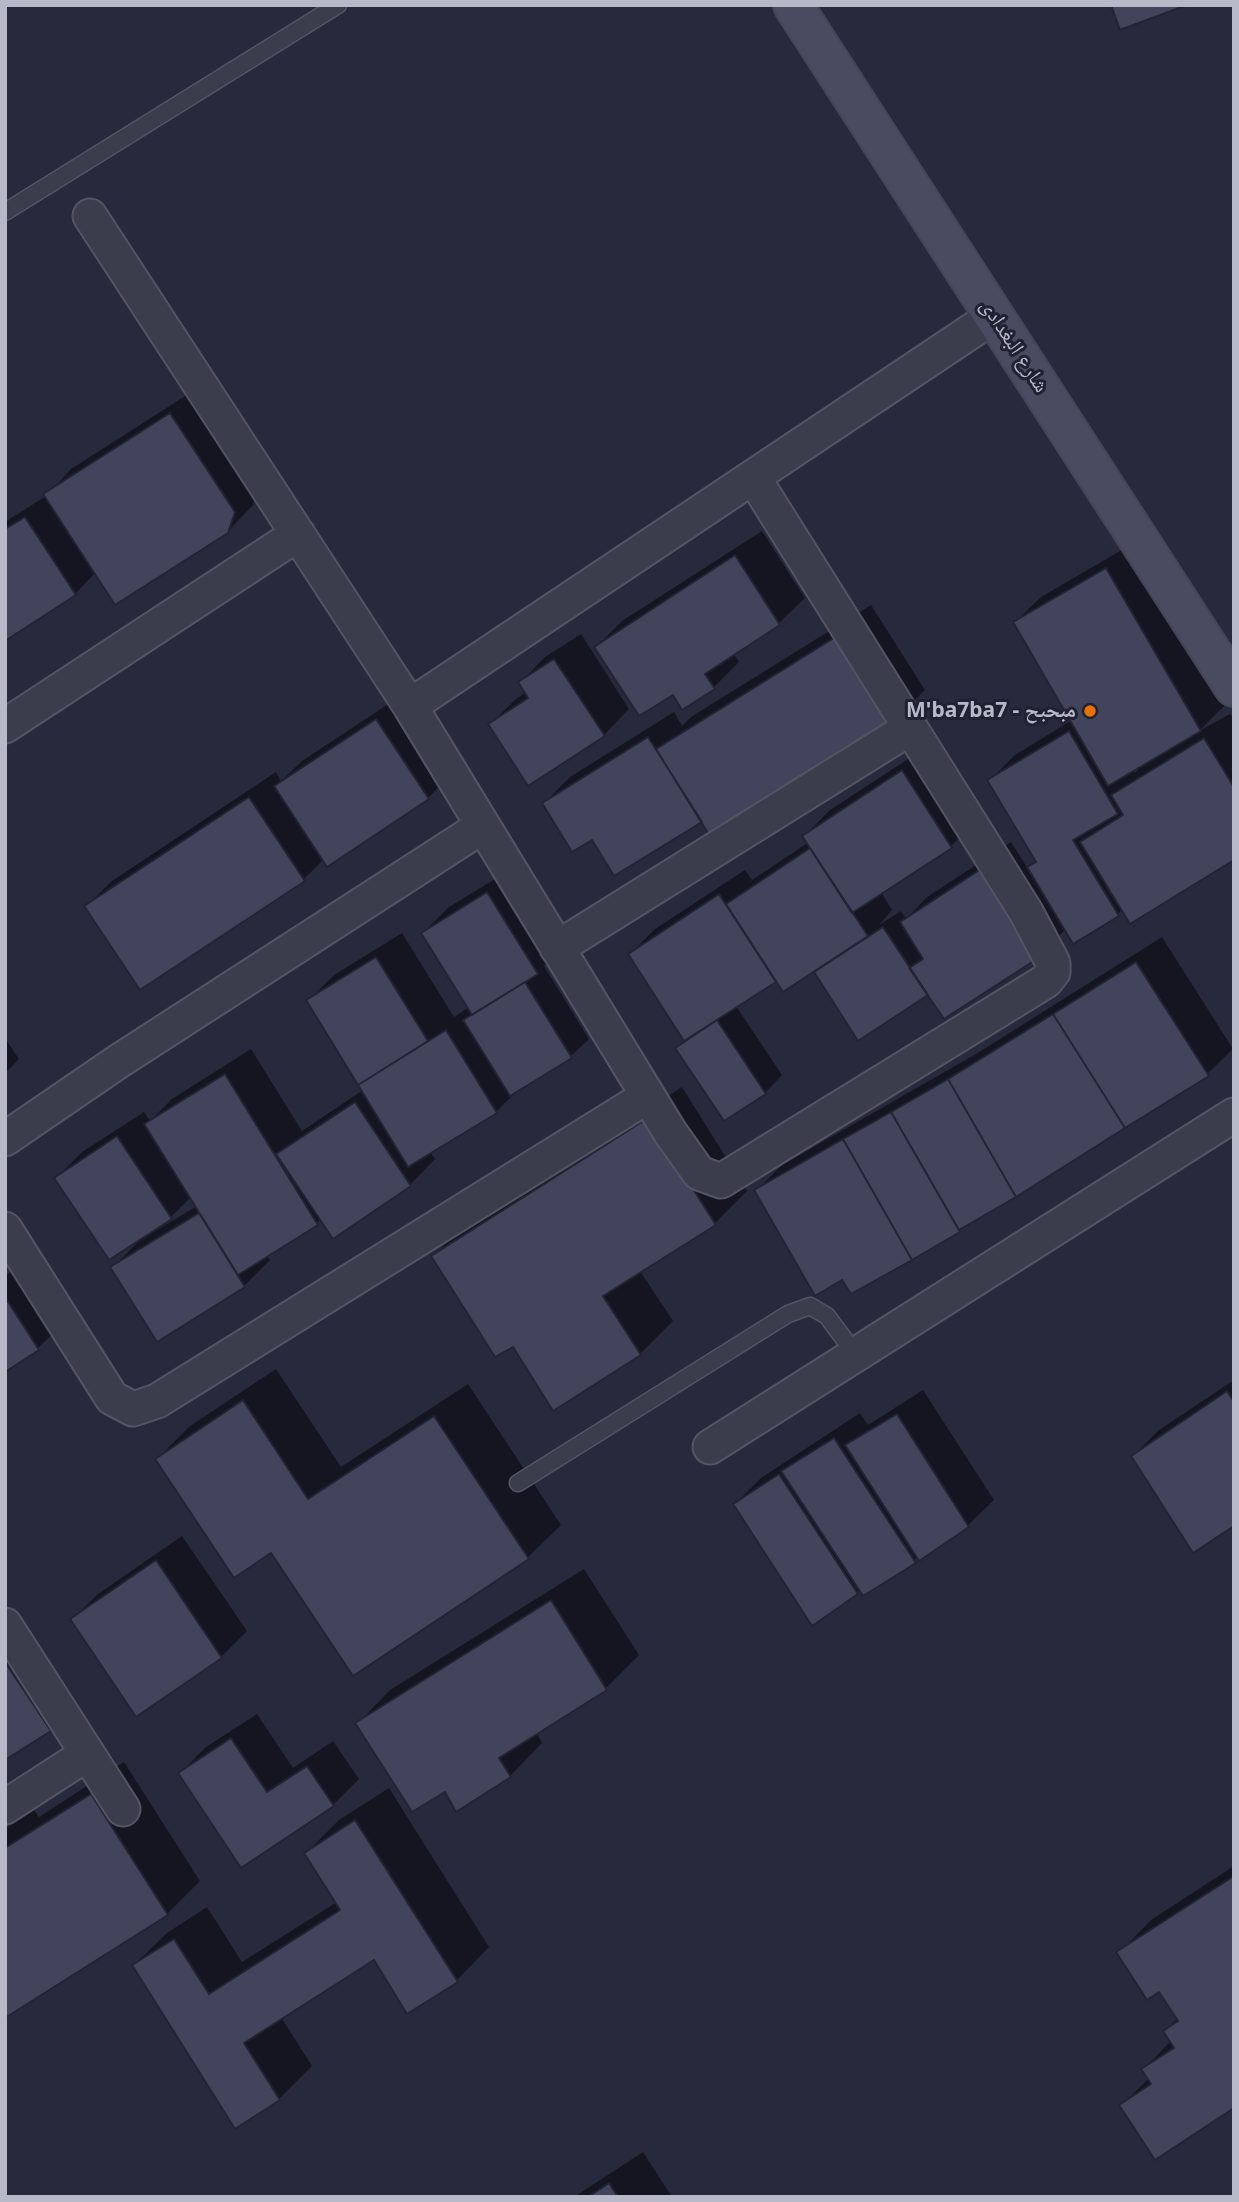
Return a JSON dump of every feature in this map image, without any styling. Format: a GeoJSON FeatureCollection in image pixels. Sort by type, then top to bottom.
{"type":"FeatureCollection","features":[{"type":"Feature","properties":{"kind":"street","name":"شارع البغدادى"},"geometry":{"type":"LineString","coordinates":[[793,5],[1234,687]]}},
{"type":"Feature","properties":{"kind":"street"},"geometry":{"type":"LineString","coordinates":[[90,216],[410,706],[648,1096],[699,1173],[721,1181],[1046,981],[1053,972],[1053,963],[1026,912],[753,477]]}},
{"type":"Feature","properties":{"kind":"street"},"geometry":{"type":"LineString","coordinates":[[410,706],[994,316]]}},
{"type":"Feature","properties":{"kind":"street"},"geometry":{"type":"LineString","coordinates":[[5,726],[298,534]]}},
{"type":"Feature","properties":{"kind":"street"},"geometry":{"type":"LineString","coordinates":[[557,948],[910,727]]}},
{"type":"Feature","properties":{"kind":"street"},"geometry":{"type":"LineString","coordinates":[[5,1139],[119,1061],[483,826]]}},
{"type":"Feature","properties":{"kind":"street"},"geometry":{"type":"LineString","coordinates":[[5,1229],[112,1398],[133,1409],[157,1401],[648,1096]]}},
{"type":"Feature","properties":{"kind":"street"},"geometry":{"type":"LineString","coordinates":[[710,1447],[1234,1115]]}},
{"type":"Feature","properties":{"kind":"street"},"geometry":{"type":"LineString","coordinates":[[5,1625],[123,1809]]}},
{"type":"Feature","properties":{"kind":"street"},"geometry":{"type":"LineString","coordinates":[[5,1807],[87,1754]]}},
{"type":"Feature","properties":{"kind":"lane"},"geometry":{"type":"LineString","coordinates":[[5,212],[338,5]]}},
{"type":"Feature","properties":{"kind":"lane"},"geometry":{"type":"LineString","coordinates":[[518,1483],[788,1314],[810,1306],[827,1316],[856,1354]]}},
{"type":"Feature","properties":{"kind":"building"},"geometry":{"type":"Polygon","coordinates":[[[1111,5],[1187,5],[1120,30],[1111,5]]]}},
{"type":"Feature","properties":{"kind":"building"},"geometry":{"type":"Polygon","coordinates":[[[170,413],[235,512],[228,533],[115,605],[43,494],[170,413]]]}},
{"type":"Feature","properties":{"kind":"building"},"geometry":{"type":"Polygon","coordinates":[[[25,517],[76,595],[5,641],[5,529],[25,517]]]}},
{"type":"Feature","properties":{"kind":"building"},"geometry":{"type":"Polygon","coordinates":[[[735,555],[780,625],[705,674],[715,689],[682,710],[673,695],[639,716],[594,647],[735,555]]]}},
{"type":"Feature","properties":{"kind":"building"},"geometry":{"type":"Polygon","coordinates":[[[1106,568],[1201,731],[1108,786],[1013,622],[1106,568]]]}},
{"type":"Feature","properties":{"kind":"building"},"geometry":{"type":"Polygon","coordinates":[[[837,636],[893,725],[711,838],[656,749],[837,636]]]}},
{"type":"Feature","properties":{"kind":"building"},"geometry":{"type":"Polygon","coordinates":[[[554,659],[605,736],[528,786],[488,724],[528,698],[518,682],[554,659]]]}},
{"type":"Feature","properties":{"kind":"building"},"geometry":{"type":"Polygon","coordinates":[[[376,719],[429,799],[327,867],[274,786],[376,719]]]}},
{"type":"Feature","properties":{"kind":"building"},"geometry":{"type":"Polygon","coordinates":[[[1069,731],[1118,814],[1073,840],[1119,916],[1073,944],[1027,867],[1036,862],[987,780],[1069,731]]]}},
{"type":"Feature","properties":{"kind":"building"},"geometry":{"type":"Polygon","coordinates":[[[648,737],[702,822],[614,876],[592,840],[572,852],[542,803],[648,737]]]}},
{"type":"Feature","properties":{"kind":"building"},"geometry":{"type":"Polygon","coordinates":[[[1204,738],[1234,787],[1234,860],[1130,924],[1080,842],[1123,815],[1111,795],[1204,738]]]}},
{"type":"Feature","properties":{"kind":"building"},"geometry":{"type":"Polygon","coordinates":[[[902,770],[952,848],[852,913],[802,836],[902,770]]]}},
{"type":"Feature","properties":{"kind":"building"},"geometry":{"type":"Polygon","coordinates":[[[249,797],[305,881],[140,990],[84,906],[249,797]]]}},
{"type":"Feature","properties":{"kind":"building"},"geometry":{"type":"Polygon","coordinates":[[[810,848],[868,936],[783,992],[726,904],[810,848]]]}},
{"type":"Feature","properties":{"kind":"building"},"geometry":{"type":"Polygon","coordinates":[[[984,867],[1043,955],[944,1019],[909,968],[923,959],[900,922],[984,867]]]}},
{"type":"Feature","properties":{"kind":"building"},"geometry":{"type":"Polygon","coordinates":[[[487,892],[538,974],[472,1015],[421,933],[487,892]]]}},
{"type":"Feature","properties":{"kind":"building"},"geometry":{"type":"Polygon","coordinates":[[[719,894],[776,982],[684,1041],[628,954],[719,894]]]}},
{"type":"Feature","properties":{"kind":"building"},"geometry":{"type":"Polygon","coordinates":[[[883,927],[928,995],[858,1041],[814,972],[883,927]]]}},
{"type":"Feature","properties":{"kind":"building"},"geometry":{"type":"Polygon","coordinates":[[[376,957],[428,1041],[358,1085],[306,1000],[376,957]]]}},
{"type":"Feature","properties":{"kind":"building"},"geometry":{"type":"Polygon","coordinates":[[[1136,962],[1209,1076],[1125,1128],[1053,1014],[1136,962]]]}},
{"type":"Feature","properties":{"kind":"building"},"geometry":{"type":"Polygon","coordinates":[[[525,982],[572,1058],[510,1096],[463,1020],[525,982]]]}},
{"type":"Feature","properties":{"kind":"building"},"geometry":{"type":"Polygon","coordinates":[[[1053,1014],[1125,1128],[1016,1197],[948,1079],[1053,1014]]]}},
{"type":"Feature","properties":{"kind":"building"},"geometry":{"type":"Polygon","coordinates":[[[717,1020],[766,1094],[724,1121],[675,1048],[717,1020]]]}},
{"type":"Feature","properties":{"kind":"building"},"geometry":{"type":"Polygon","coordinates":[[[446,1030],[497,1113],[408,1167],[358,1085],[446,1030]]]}},
{"type":"Feature","properties":{"kind":"building"},"geometry":{"type":"Polygon","coordinates":[[[225,1074],[318,1225],[238,1275],[144,1124],[225,1074]]]}},
{"type":"Feature","properties":{"kind":"building"},"geometry":{"type":"Polygon","coordinates":[[[948,1079],[1016,1197],[959,1230],[891,1112],[948,1079]]]}},
{"type":"Feature","properties":{"kind":"building"},"geometry":{"type":"Polygon","coordinates":[[[355,1102],[411,1186],[333,1239],[276,1154],[355,1102]]]}},
{"type":"Feature","properties":{"kind":"building"},"geometry":{"type":"Polygon","coordinates":[[[891,1112],[960,1232],[912,1260],[843,1139],[891,1112]]]}},
{"type":"Feature","properties":{"kind":"building"},"geometry":{"type":"Polygon","coordinates":[[[648,1118],[716,1225],[603,1296],[641,1355],[553,1411],[513,1347],[495,1357],[431,1256],[648,1118]]]}},
{"type":"Feature","properties":{"kind":"building"},"geometry":{"type":"Polygon","coordinates":[[[117,1136],[172,1219],[109,1260],[54,1178],[117,1136]]]}},
{"type":"Feature","properties":{"kind":"building"},"geometry":{"type":"Polygon","coordinates":[[[843,1139],[912,1260],[851,1294],[842,1280],[815,1296],[754,1190],[843,1139]]]}},
{"type":"Feature","properties":{"kind":"building"},"geometry":{"type":"Polygon","coordinates":[[[199,1213],[245,1287],[157,1342],[110,1267],[199,1213]]]}},
{"type":"Feature","properties":{"kind":"building"},"geometry":{"type":"Polygon","coordinates":[[[5,1297],[39,1350],[5,1372],[5,1297]]]}},
{"type":"Feature","properties":{"kind":"building"},"geometry":{"type":"Polygon","coordinates":[[[1227,1391],[1234,1402],[1234,1526],[1193,1553],[1131,1456],[1227,1391]]]}},
{"type":"Feature","properties":{"kind":"building"},"geometry":{"type":"Polygon","coordinates":[[[243,1400],[308,1499],[434,1416],[529,1559],[353,1676],[271,1553],[234,1578],[155,1459],[243,1400]]]}},
{"type":"Feature","properties":{"kind":"building"},"geometry":{"type":"Polygon","coordinates":[[[897,1414],[969,1527],[919,1561],[845,1445],[897,1414]]]}},
{"type":"Feature","properties":{"kind":"building"},"geometry":{"type":"Polygon","coordinates":[[[834,1438],[916,1563],[863,1596],[781,1471],[834,1438]]]}},
{"type":"Feature","properties":{"kind":"building"},"geometry":{"type":"Polygon","coordinates":[[[779,1474],[858,1594],[812,1626],[733,1504],[779,1474]]]}},
{"type":"Feature","properties":{"kind":"building"},"geometry":{"type":"Polygon","coordinates":[[[156,1560],[222,1658],[136,1717],[70,1619],[156,1560]]]}},
{"type":"Feature","properties":{"kind":"building"},"geometry":{"type":"Polygon","coordinates":[[[551,1600],[607,1690],[499,1758],[511,1777],[456,1812],[445,1792],[412,1812],[355,1723],[551,1600]]]}},
{"type":"Feature","properties":{"kind":"building"},"geometry":{"type":"Polygon","coordinates":[[[5,1662],[51,1731],[5,1760],[5,1662]]]}},
{"type":"Feature","properties":{"kind":"building"},"geometry":{"type":"Polygon","coordinates":[[[231,1738],[267,1792],[307,1766],[334,1806],[241,1868],[178,1773],[231,1738]]]}},
{"type":"Feature","properties":{"kind":"building"},"geometry":{"type":"Polygon","coordinates":[[[91,1794],[168,1915],[5,2018],[5,1848],[91,1794]]]}},
{"type":"Feature","properties":{"kind":"building"},"geometry":{"type":"Polygon","coordinates":[[[355,1820],[458,1982],[407,2014],[374,1960],[244,2043],[280,2100],[235,2129],[132,1965],[174,1939],[209,1994],[340,1910],[304,1853],[355,1820]]]}},
{"type":"Feature","properties":{"kind":"building"},"geometry":{"type":"Polygon","coordinates":[[[1234,1876],[1234,2108],[1155,2160],[1119,2105],[1151,2084],[1141,2069],[1174,2048],[1163,2031],[1178,2021],[1159,1992],[1147,2000],[1116,1952],[1234,1876]]]}},
{"type":"Feature","properties":{"kind":"building"},"geometry":{"type":"Polygon","coordinates":[[[609,2183],[618,2197],[588,2197],[609,2183]]]}},
{"type":"Feature","properties":{"kind":"place","name":"M'ba7ba7 - مبحبح"},"geometry":{"type":"Point","coordinates":[1090,711]}}]}
